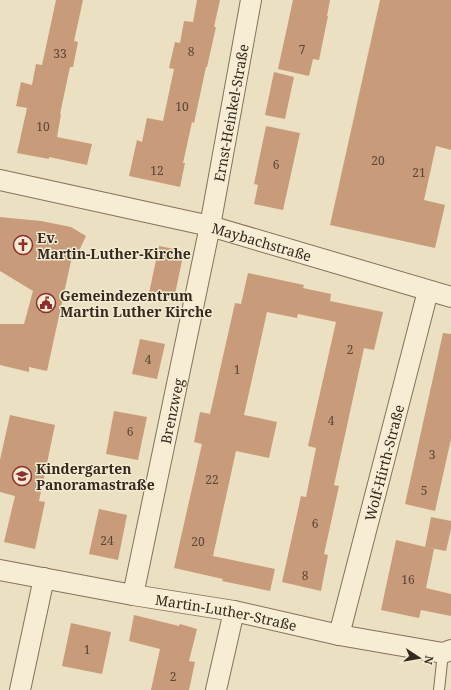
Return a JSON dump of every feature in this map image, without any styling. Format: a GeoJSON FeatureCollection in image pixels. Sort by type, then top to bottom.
{"type":"FeatureCollection","features":[{"type":"Feature","properties":{"kind":"street","name":"Ernst-Heinkel-Straße"},"geometry":{"type":"LineString","coordinates":[[210,226],[251,0]]}},
{"type":"Feature","properties":{"kind":"street","name":"Maybachstraße"},"geometry":{"type":"LineString","coordinates":[[0,180],[210,226],[451,297]]}},
{"type":"Feature","properties":{"kind":"street","name":"Brenzweg"},"geometry":{"type":"LineString","coordinates":[[133,596],[210,226]]}},
{"type":"Feature","properties":{"kind":"street","name":"Wolf-Hirth-Straße"},"geometry":{"type":"LineString","coordinates":[[340,635],[428,291]]}},
{"type":"Feature","properties":{"kind":"street","name":"Martin-Luther-Straße"},"geometry":{"type":"LineString","coordinates":[[0,570],[133,596],[234,611],[340,635],[447,652]]}},
{"type":"Feature","properties":{"kind":"street"},"geometry":{"type":"LineString","coordinates":[[20,690],[44,578]]}},
{"type":"Feature","properties":{"kind":"street"},"geometry":{"type":"LineString","coordinates":[[216,690],[234,611]]}},
{"type":"Feature","properties":{"kind":"lane"},"geometry":{"type":"LineString","coordinates":[[439,690],[447,652]]}},
{"type":"Feature","properties":{"kind":"building"},"geometry":{"type":"Polygon","coordinates":[[[56,0],[83,0],[74,41],[78,42],[73,67],[70,67],[60,114],[57,137],[92,144],[87,165],[49,157],[49,159],[17,153],[27,108],[16,106],[21,82],[32,85],[36,64],[42,65],[56,0]]]}},
{"type":"Feature","properties":{"kind":"building"},"geometry":{"type":"Polygon","coordinates":[[[197,0],[220,0],[214,27],[216,27],[207,67],[194,123],[192,122],[183,163],[185,163],[180,187],[129,176],[137,140],[142,142],[147,118],[163,121],[174,69],[169,68],[175,42],[180,43],[184,21],[193,22],[197,0]]]}},
{"type":"Feature","properties":{"kind":"building"},"geometry":{"type":"Polygon","coordinates":[[[293,0],[330,0],[319,60],[313,59],[309,76],[278,69],[293,0]]]}},
{"type":"Feature","properties":{"kind":"building"},"geometry":{"type":"Polygon","coordinates":[[[380,0],[451,0],[451,150],[436,146],[424,200],[445,205],[435,248],[330,225],[380,0]]]}},
{"type":"Feature","properties":{"kind":"building"},"geometry":{"type":"Polygon","coordinates":[[[274,72],[294,77],[285,119],[265,115],[274,72]]]}},
{"type":"Feature","properties":{"kind":"building"},"geometry":{"type":"Polygon","coordinates":[[[266,126],[300,133],[283,210],[254,204],[258,185],[254,184],[266,126]]]}},
{"type":"Feature","properties":{"kind":"building","name":"Gemeindezentrum Martin Luther Kirche"},"geometry":{"type":"Polygon","coordinates":[[[0,217],[41,221],[71,227],[86,236],[79,251],[73,252],[47,371],[29,367],[29,372],[0,365],[0,324],[24,324],[33,291],[0,271],[0,217]]]}},
{"type":"Feature","properties":{"kind":"building"},"geometry":{"type":"Polygon","coordinates":[[[159,246],[184,251],[174,299],[149,293],[159,246]]]}},
{"type":"Feature","properties":{"kind":"building"},"geometry":{"type":"Polygon","coordinates":[[[248,273],[304,285],[303,288],[331,294],[330,301],[383,312],[374,350],[364,348],[334,485],[339,486],[324,554],[328,555],[321,591],[282,582],[301,496],[306,497],[316,448],[308,446],[336,322],[298,314],[297,318],[267,312],[244,415],[277,422],[269,458],[236,451],[213,556],[275,569],[270,591],[222,581],[223,579],[174,568],[202,444],[194,442],[200,412],[210,414],[235,303],[241,304],[248,273]]]}},
{"type":"Feature","properties":{"kind":"building"},"geometry":{"type":"Polygon","coordinates":[[[443,333],[451,334],[451,439],[435,511],[405,504],[443,333]]]}},
{"type":"Feature","properties":{"kind":"building"},"geometry":{"type":"Polygon","coordinates":[[[140,339],[165,344],[157,379],[132,374],[140,339]]]}},
{"type":"Feature","properties":{"kind":"building"},"geometry":{"type":"Polygon","coordinates":[[[114,411],[147,417],[138,460],[106,454],[114,411]]]}},
{"type":"Feature","properties":{"kind":"building","name":"Kindergarten Panoramastraße"},"geometry":{"type":"Polygon","coordinates":[[[10,415],[55,425],[39,501],[45,502],[35,549],[4,542],[15,496],[0,492],[0,460],[10,415]]]}},
{"type":"Feature","properties":{"kind":"building"},"geometry":{"type":"Polygon","coordinates":[[[99,509],[127,515],[118,560],[89,554],[99,509]]]}},
{"type":"Feature","properties":{"kind":"building"},"geometry":{"type":"Polygon","coordinates":[[[431,517],[451,521],[451,529],[446,551],[425,547],[431,517]]]}},
{"type":"Feature","properties":{"kind":"building"},"geometry":{"type":"Polygon","coordinates":[[[396,540],[434,549],[426,588],[451,594],[451,616],[421,610],[419,618],[381,610],[396,540]]]}},
{"type":"Feature","properties":{"kind":"building"},"geometry":{"type":"Polygon","coordinates":[[[134,615],[197,629],[189,661],[195,662],[189,690],[151,690],[160,649],[129,641],[134,615]]]}},
{"type":"Feature","properties":{"kind":"building"},"geometry":{"type":"Polygon","coordinates":[[[71,623],[111,632],[102,674],[62,666],[71,623]]]}},
{"type":"Feature","properties":{"kind":"place","name":"Ev. Martin-Luther-Kirche"},"geometry":{"type":"Point","coordinates":[23,245]}},
{"type":"Feature","properties":{"kind":"place","name":"Gemeindezentrum Martin Luther Kirche"},"geometry":{"type":"Point","coordinates":[46,303]}},
{"type":"Feature","properties":{"kind":"place","name":"Kindergarten Panoramastraße"},"geometry":{"type":"Point","coordinates":[22,476]}}]}
